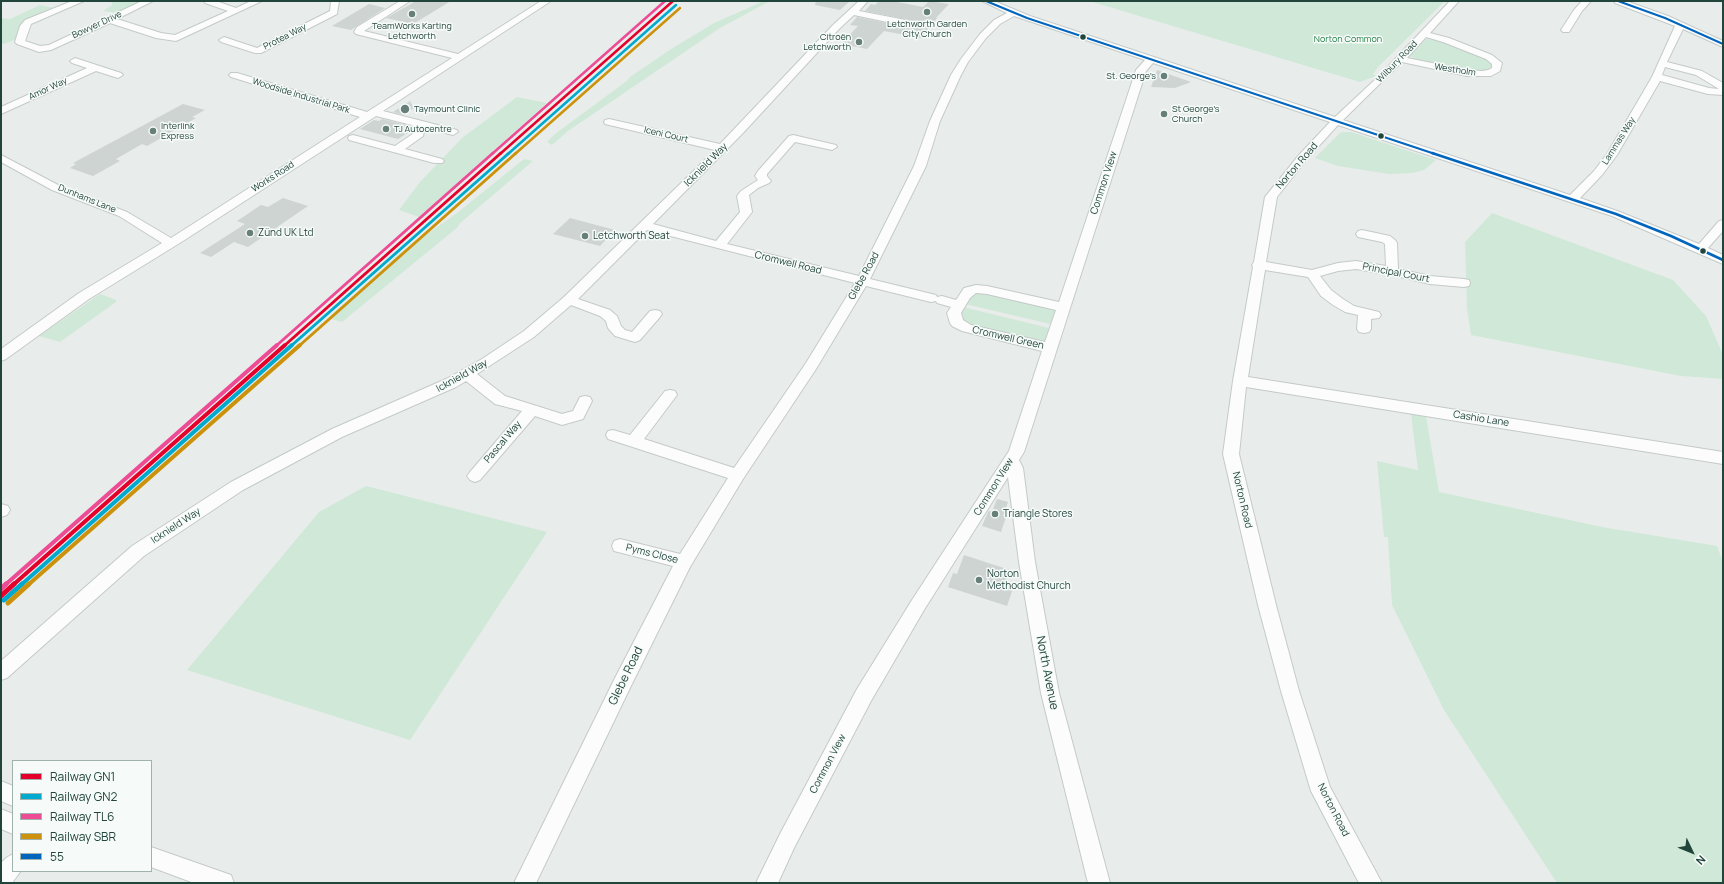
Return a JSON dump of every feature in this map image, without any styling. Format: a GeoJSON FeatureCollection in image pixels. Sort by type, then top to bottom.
{"type":"FeatureCollection","features":[{"type":"Feature","properties":{"kind":"street","name":"Bowyer Drive"},"geometry":{"type":"LineString","coordinates":[[80,1],[32,20],[25,26],[20,42],[35,48],[44,48],[149,1]]}},
{"type":"Feature","properties":{"kind":"street"},"geometry":{"type":"LineString","coordinates":[[208,1],[236,11]]}},
{"type":"Feature","properties":{"kind":"street"},"geometry":{"type":"LineString","coordinates":[[109,20],[138,28],[159,36],[176,38],[258,1]]}},
{"type":"Feature","properties":{"kind":"street","name":"Protea Way"},"geometry":{"type":"LineString","coordinates":[[224,40],[258,51],[334,12],[335,1]]}},
{"type":"Feature","properties":{"kind":"street"},"geometry":{"type":"LineString","coordinates":[[406,1],[360,28],[359,32],[459,57]]}},
{"type":"Feature","properties":{"kind":"street","name":"Works Road"},"geometry":{"type":"LineString","coordinates":[[1,356],[84,296],[171,243],[547,1]]}},
{"type":"Feature","properties":{"kind":"street","name":"Icknield Way"},"geometry":{"type":"LineString","coordinates":[[1,672],[138,550],[237,486],[337,433],[428,394],[468,374],[513,346],[569,300],[645,226],[722,148],[851,12],[864,1]]}},
{"type":"Feature","properties":{"kind":"street"},"geometry":{"type":"LineString","coordinates":[[986,1],[1013,13],[1150,60],[1573,199],[1641,223],[1723,260]]}},
{"type":"Feature","properties":{"kind":"street","name":"Wilbury Road"},"geometry":{"type":"LineString","coordinates":[[1336,122],[1400,59],[1455,1]]}},
{"type":"Feature","properties":{"kind":"street"},"geometry":{"type":"LineString","coordinates":[[1566,30],[1578,10],[1587,1]]}},
{"type":"Feature","properties":{"kind":"street"},"geometry":{"type":"LineString","coordinates":[[1618,1],[1683,26],[1723,44]]}},
{"type":"Feature","properties":{"kind":"street"},"geometry":{"type":"LineString","coordinates":[[851,12],[912,24]]}},
{"type":"Feature","properties":{"kind":"street","name":"Glebe Road"},"geometry":{"type":"LineString","coordinates":[[526,883],[622,684],[684,562],[738,475],[811,366],[862,282],[920,166],[935,121],[956,75],[964,61],[983,36],[997,22],[1013,13]]}},
{"type":"Feature","properties":{"kind":"street","name":"Lammas Way"},"geometry":{"type":"LineString","coordinates":[[1573,199],[1598,173],[1612,155],[1657,77],[1679,27],[1683,26]]}},
{"type":"Feature","properties":{"kind":"street","name":"Westholm"},"geometry":{"type":"LineString","coordinates":[[1400,59],[1467,73],[1484,74],[1491,73],[1497,69],[1497,63],[1489,57],[1446,40],[1424,34]]}},
{"type":"Feature","properties":{"kind":"street","name":"Common View"},"geometry":{"type":"LineString","coordinates":[[767,883],[787,841],[864,694],[922,598],[1011,460],[1020,443],[1049,348],[1141,70],[1150,60]]}},
{"type":"Feature","properties":{"kind":"street"},"geometry":{"type":"LineString","coordinates":[[74,61],[118,75]]}},
{"type":"Feature","properties":{"kind":"street"},"geometry":{"type":"LineString","coordinates":[[1657,77],[1708,91],[1720,92],[1723,88],[1699,73],[1662,63]]}},
{"type":"Feature","properties":{"kind":"street","name":"Amor Way"},"geometry":{"type":"LineString","coordinates":[[1,111],[95,68]]}},
{"type":"Feature","properties":{"kind":"street","name":"Woodside Industrial Park"},"geometry":{"type":"LineString","coordinates":[[234,75],[371,114],[453,132]]}},
{"type":"Feature","properties":{"kind":"street","name":"Iceni Court"},"geometry":{"type":"LineString","coordinates":[[609,122],[722,148]]}},
{"type":"Feature","properties":{"kind":"street","name":"Norton Road"},"geometry":{"type":"LineString","coordinates":[[1336,122],[1299,162],[1271,197],[1258,265],[1240,380],[1231,454],[1286,677],[1321,791],[1371,883]]}},
{"type":"Feature","properties":{"kind":"street"},"geometry":{"type":"LineString","coordinates":[[396,150],[419,134],[420,129],[416,123]]}},
{"type":"Feature","properties":{"kind":"street"},"geometry":{"type":"LineString","coordinates":[[353,138],[438,161]]}},
{"type":"Feature","properties":{"kind":"street"},"geometry":{"type":"LineString","coordinates":[[719,246],[746,212],[743,196],[745,193],[754,186],[765,181],[761,176],[762,173],[793,138],[832,147]]}},
{"type":"Feature","properties":{"kind":"street","name":"Dunhams Lane"},"geometry":{"type":"LineString","coordinates":[[1,158],[56,188],[123,214],[171,243]]}},
{"type":"Feature","properties":{"kind":"street"},"geometry":{"type":"LineString","coordinates":[[1701,249],[1713,238],[1723,224]]}},
{"type":"Feature","properties":{"kind":"street","name":"Cromwell Road"},"geometry":{"type":"LineString","coordinates":[[645,226],[862,282],[959,305]]}},
{"type":"Feature","properties":{"kind":"street"},"geometry":{"type":"LineString","coordinates":[[1362,234],[1389,241],[1392,246],[1392,271]]}},
{"type":"Feature","properties":{"kind":"street","name":"Principal Court"},"geometry":{"type":"LineString","coordinates":[[1258,265],[1312,274],[1338,267],[1356,265],[1392,271],[1430,280],[1464,283]]}},
{"type":"Feature","properties":{"kind":"street"},"geometry":{"type":"LineString","coordinates":[[1312,274],[1326,293],[1338,302],[1350,309],[1370,314],[1364,329]]}},
{"type":"Feature","properties":{"kind":"street"},"geometry":{"type":"LineString","coordinates":[[959,305],[969,291],[976,289],[987,290],[1063,307]]}},
{"type":"Feature","properties":{"kind":"street"},"geometry":{"type":"LineString","coordinates":[[569,300],[605,313],[612,319],[615,328],[620,333],[635,337],[655,314]]}},
{"type":"Feature","properties":{"kind":"street","name":"Cromwell Green"},"geometry":{"type":"LineString","coordinates":[[959,305],[954,313],[954,318],[957,323],[967,328],[1049,348]]}},
{"type":"Feature","properties":{"kind":"street","name":"Pascal Way"},"geometry":{"type":"LineString","coordinates":[[468,374],[500,400],[532,409],[562,420],[578,415],[585,401]]}},
{"type":"Feature","properties":{"kind":"street","name":"Cashio Lane"},"geometry":{"type":"LineString","coordinates":[[1240,380],[1723,458]]}},
{"type":"Feature","properties":{"kind":"street"},"geometry":{"type":"LineString","coordinates":[[634,441],[670,395]]}},
{"type":"Feature","properties":{"kind":"street","name":"Pascal Way"},"geometry":{"type":"LineString","coordinates":[[475,476],[532,409]]}},
{"type":"Feature","properties":{"kind":"street"},"geometry":{"type":"LineString","coordinates":[[613,435],[738,475]]}},
{"type":"Feature","properties":{"kind":"street","name":"North Avenue"},"geometry":{"type":"LineString","coordinates":[[1011,460],[1015,468],[1027,562],[1050,693],[1099,883]]}},
{"type":"Feature","properties":{"kind":"street","name":"Pyms Close"},"geometry":{"type":"LineString","coordinates":[[620,546],[684,562]]}},
{"type":"Feature","properties":{"kind":"street"},"geometry":{"type":"LineString","coordinates":[[1,791],[12,796]]}},
{"type":"Feature","properties":{"kind":"street"},"geometry":{"type":"LineString","coordinates":[[1,819],[12,824]]}},
{"type":"Feature","properties":{"kind":"street"},"geometry":{"type":"LineString","coordinates":[[152,857],[223,883]]}},
{"type":"Feature","properties":{"kind":"street"},"geometry":{"type":"LineString","coordinates":[[1,880],[12,866]]}},
{"type":"Feature","properties":{"kind":"green space"},"geometry":{"type":"Polygon","coordinates":[[[112,1],[141,1],[117,13],[103,11],[112,5],[112,1]]]}},
{"type":"Feature","properties":{"kind":"green space"},"geometry":{"type":"Polygon","coordinates":[[[764,1],[770,1],[720,28],[568,131],[552,145],[547,142],[555,134],[630,77],[671,49],[714,23],[764,1]]]}},
{"type":"Feature","properties":{"kind":"green space","name":"Norton Common"},"geometry":{"type":"Polygon","coordinates":[[[1089,1],[1445,1],[1379,66],[1373,74],[1376,76],[1360,82],[1089,1]]]}},
{"type":"Feature","properties":{"kind":"green space"},"geometry":{"type":"Polygon","coordinates":[[[40,5],[58,9],[23,23],[19,38],[4,44],[1,43],[1,18],[10,19],[40,5]]]}},
{"type":"Feature","properties":{"kind":"green space"},"geometry":{"type":"Polygon","coordinates":[[[1426,39],[1444,41],[1487,58],[1492,63],[1491,67],[1484,71],[1474,71],[1420,61],[1410,56],[1426,39]]]}},
{"type":"Feature","properties":{"kind":"green space"},"geometry":{"type":"Polygon","coordinates":[[[517,97],[547,103],[419,217],[399,210],[420,182],[462,138],[517,97]]]}},
{"type":"Feature","properties":{"kind":"green space"},"geometry":{"type":"Polygon","coordinates":[[[1341,132],[1351,132],[1436,160],[1424,170],[1412,173],[1389,174],[1338,166],[1315,158],[1341,132]]]}},
{"type":"Feature","properties":{"kind":"green space"},"geometry":{"type":"Polygon","coordinates":[[[524,159],[533,161],[459,224],[458,227],[342,322],[328,318],[400,253],[457,213],[524,159]]]}},
{"type":"Feature","properties":{"kind":"green space"},"geometry":{"type":"Polygon","coordinates":[[[1492,213],[1673,280],[1706,316],[1723,355],[1723,379],[1681,376],[1471,335],[1467,308],[1465,242],[1492,213]]]}},
{"type":"Feature","properties":{"kind":"green space"},"geometry":{"type":"Polygon","coordinates":[[[980,292],[1055,309],[1055,312],[1050,324],[965,304],[970,295],[980,292]]]}},
{"type":"Feature","properties":{"kind":"green space"},"geometry":{"type":"Polygon","coordinates":[[[100,294],[116,300],[116,302],[60,342],[39,336],[100,294]]]}},
{"type":"Feature","properties":{"kind":"green space"},"geometry":{"type":"Polygon","coordinates":[[[963,307],[1049,328],[1045,341],[1041,342],[966,325],[960,313],[963,307]]]}},
{"type":"Feature","properties":{"kind":"green space"},"geometry":{"type":"Polygon","coordinates":[[[1411,414],[1426,417],[1439,492],[1602,527],[1717,546],[1723,562],[1723,883],[1557,883],[1444,710],[1392,605],[1388,537],[1384,537],[1377,461],[1418,470],[1411,414]]]}},
{"type":"Feature","properties":{"kind":"green space"},"geometry":{"type":"Polygon","coordinates":[[[366,486],[547,532],[410,740],[187,670],[319,512],[366,486]]]}},
{"type":"Feature","properties":{"kind":"building","name":"TeamWorks Karting Letchworth"},"geometry":{"type":"Polygon","coordinates":[[[416,1],[451,1],[413,24],[386,18],[416,1]]]}},
{"type":"Feature","properties":{"kind":"building"},"geometry":{"type":"Polygon","coordinates":[[[816,1],[850,1],[840,10],[815,5],[816,1]]]}},
{"type":"Feature","properties":{"kind":"building"},"geometry":{"type":"Polygon","coordinates":[[[879,1],[892,1],[923,7],[929,1],[949,4],[921,38],[884,31],[867,49],[841,44],[858,26],[850,25],[857,17],[911,28],[917,25],[911,20],[865,11],[871,4],[875,5],[879,1]]]}},
{"type":"Feature","properties":{"kind":"building"},"geometry":{"type":"Polygon","coordinates":[[[369,4],[385,8],[351,30],[332,26],[369,4]]]}},
{"type":"Feature","properties":{"kind":"building","name":"St. George's"},"geometry":{"type":"Polygon","coordinates":[[[1157,70],[1191,82],[1175,88],[1151,87],[1157,70]]]}},
{"type":"Feature","properties":{"kind":"building","name":"Taymount Clinic"},"geometry":{"type":"Polygon","coordinates":[[[410,101],[414,108],[404,115],[393,112],[410,101]]]}},
{"type":"Feature","properties":{"kind":"building","name":"Interlink Express"},"geometry":{"type":"Polygon","coordinates":[[[183,104],[205,110],[192,117],[196,118],[147,146],[142,144],[116,159],[120,161],[93,176],[70,168],[76,164],[73,163],[183,104]]]}},
{"type":"Feature","properties":{"kind":"building","name":"TJ Autocentre"},"geometry":{"type":"Polygon","coordinates":[[[382,119],[406,125],[403,127],[412,130],[398,139],[360,129],[374,120],[379,121],[382,119]]]}},
{"type":"Feature","properties":{"kind":"building","name":"Zünd UK Ltd"},"geometry":{"type":"Polygon","coordinates":[[[283,198],[308,206],[248,247],[234,242],[211,257],[200,253],[245,224],[237,221],[261,205],[268,207],[283,198]]]}},
{"type":"Feature","properties":{"kind":"building","name":"Letchworth Seat"},"geometry":{"type":"Polygon","coordinates":[[[570,218],[615,230],[600,246],[553,234],[570,218]]]}},
{"type":"Feature","properties":{"kind":"building","name":"Triangle Stores"},"geometry":{"type":"Polygon","coordinates":[[[997,499],[1008,502],[1003,516],[1006,517],[1001,532],[982,526],[988,512],[992,512],[997,499]]]}},
{"type":"Feature","properties":{"kind":"building","name":"Norton Methodist Church"},"geometry":{"type":"Polygon","coordinates":[[[964,555],[1010,570],[1005,586],[1013,588],[1007,606],[948,587],[953,573],[957,574],[964,555]]]}},
{"type":"Feature","properties":{"kind":"rail line","name":"TL6"},"geometry":{"type":"LineString","coordinates":[[1,589],[665,1]]}},
{"type":"Feature","properties":{"kind":"rail line","name":"GN1"},"geometry":{"type":"LineString","coordinates":[[1,596],[673,1]]}},
{"type":"Feature","properties":{"kind":"rail line","name":"GN2"},"geometry":{"type":"LineString","coordinates":[[4,600],[676,5]]}},
{"type":"Feature","properties":{"kind":"rail line","name":"SBR"},"geometry":{"type":"LineString","coordinates":[[8,603],[680,8]]}},
{"type":"Feature","properties":{"kind":"transit line","name":"55"},"geometry":{"type":"LineString","coordinates":[[986,1],[1027,18],[1616,214],[1671,236],[1723,260]]}},
{"type":"Feature","properties":{"kind":"transit line","name":"55"},"geometry":{"type":"LineString","coordinates":[[1618,1],[1665,18],[1723,44]]}},
{"type":"Feature","properties":{"kind":"place","name":"Letchworth Garden City Church"},"geometry":{"type":"Point","coordinates":[927,12]}},
{"type":"Feature","properties":{"kind":"place","name":"TeamWorks Karting Letchworth"},"geometry":{"type":"Point","coordinates":[412,14]}},
{"type":"Feature","properties":{"kind":"place","name":"Citroën Letchworth"},"geometry":{"type":"Point","coordinates":[859,42]}},
{"type":"Feature","properties":{"kind":"place","name":"St. George's"},"geometry":{"type":"Point","coordinates":[1164,76]}},
{"type":"Feature","properties":{"kind":"place","name":"Taymount Clinic"},"geometry":{"type":"Point","coordinates":[405,109]}},
{"type":"Feature","properties":{"kind":"place","name":"St George's Church"},"geometry":{"type":"Point","coordinates":[1164,114]}},
{"type":"Feature","properties":{"kind":"place","name":"TJ Autocentre"},"geometry":{"type":"Point","coordinates":[386,129]}},
{"type":"Feature","properties":{"kind":"place","name":"Interlink Express"},"geometry":{"type":"Point","coordinates":[153,131]}},
{"type":"Feature","properties":{"kind":"place","name":"Zünd UK Ltd"},"geometry":{"type":"Point","coordinates":[250,233]}},
{"type":"Feature","properties":{"kind":"place","name":"Letchworth Seat"},"geometry":{"type":"Point","coordinates":[585,236]}},
{"type":"Feature","properties":{"kind":"place","name":"Triangle Stores"},"geometry":{"type":"Point","coordinates":[995,514]}},
{"type":"Feature","properties":{"kind":"place","name":"Norton Methodist Church"},"geometry":{"type":"Point","coordinates":[979,580]}}]}
